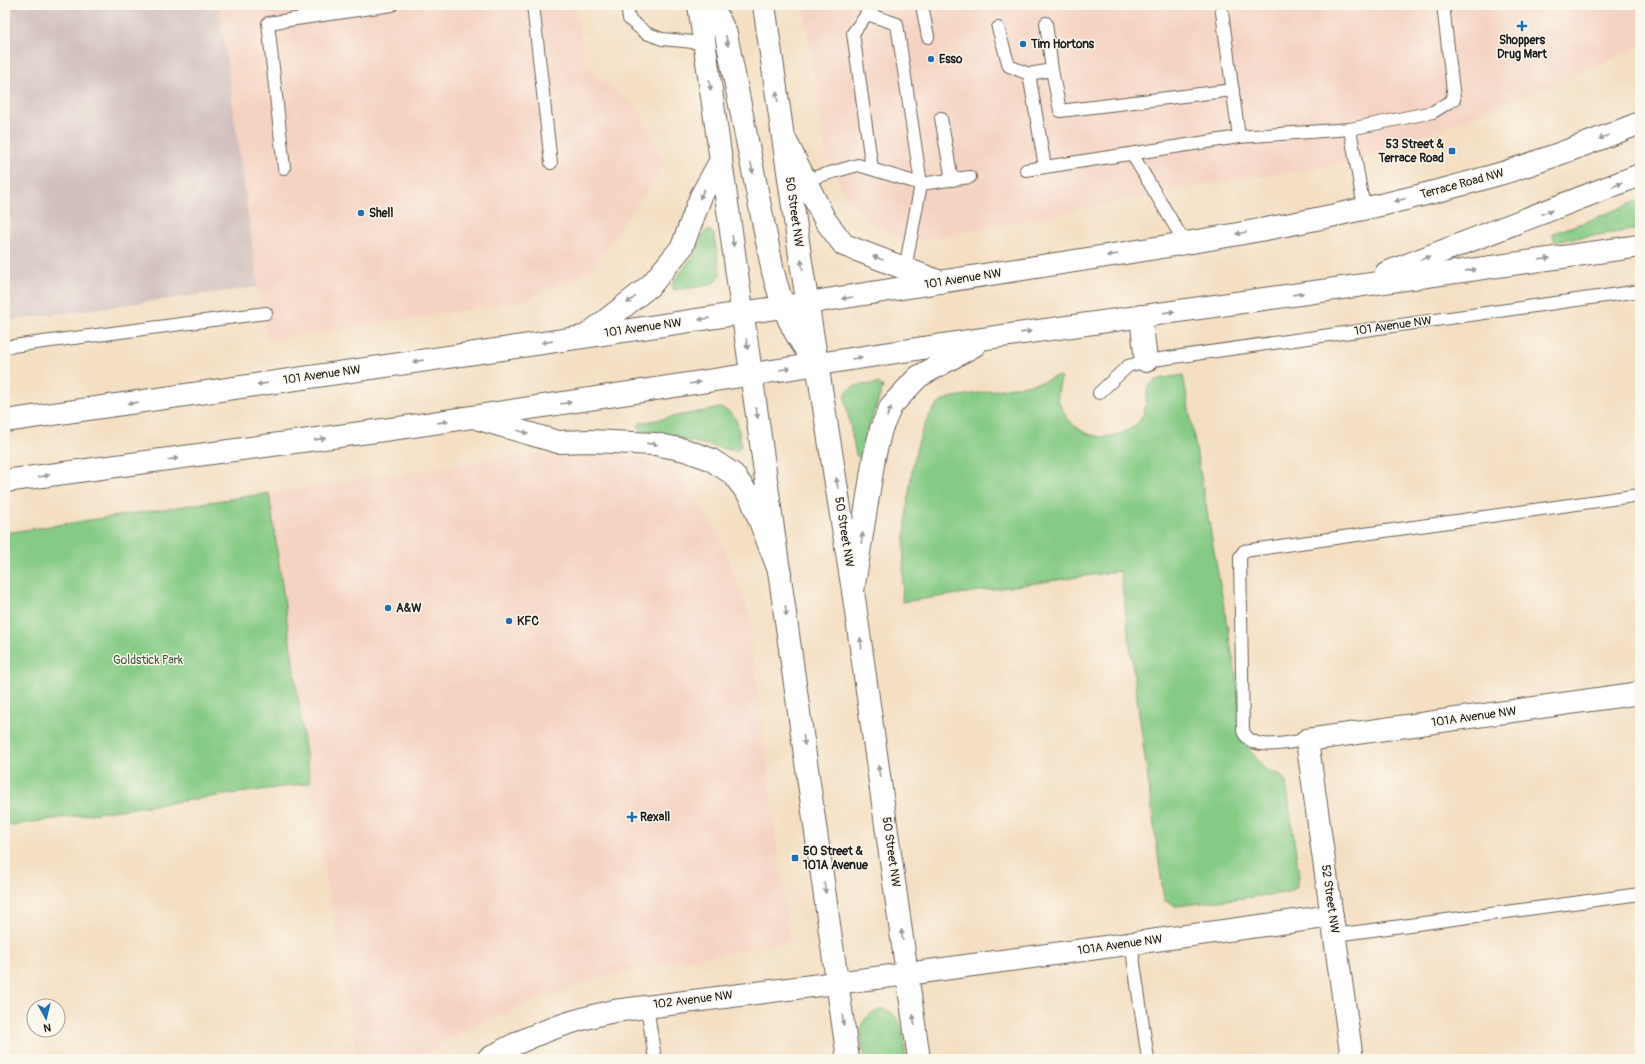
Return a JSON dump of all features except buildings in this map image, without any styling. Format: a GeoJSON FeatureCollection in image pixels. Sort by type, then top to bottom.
{"type":"FeatureCollection","features":[{"type":"Feature","properties":{"kind":"main road"},"geometry":{"type":"LineString","coordinates":[[699,5],[848,1059]]}},
{"type":"Feature","properties":{"kind":"main road"},"geometry":{"type":"LineString","coordinates":[[712,5],[726,34],[773,272],[784,307],[798,338],[807,352],[818,364]]}},
{"type":"Feature","properties":{"kind":"main road","name":"50 Street NW"},"geometry":{"type":"LineString","coordinates":[[764,5],[808,304],[854,591],[920,1059]]}},
{"type":"Feature","properties":{"kind":"main road","name":"Terrace Road NW"},"geometry":{"type":"LineString","coordinates":[[1279,226],[1364,208],[1501,174],[1582,146],[1640,123]]}},
{"type":"Feature","properties":{"kind":"main road"},"geometry":{"type":"LineString","coordinates":[[783,136],[825,220],[844,245],[941,282]]}},
{"type":"Feature","properties":{"kind":"main road"},"geometry":{"type":"LineString","coordinates":[[585,337],[651,285],[682,247],[700,196],[721,160]]}},
{"type":"Feature","properties":{"kind":"main road"},"geometry":{"type":"LineString","coordinates":[[1350,287],[1640,175]]}},
{"type":"Feature","properties":{"kind":"main road","name":"101 Avenue NW"},"geometry":{"type":"LineString","coordinates":[[5,421],[808,304],[1279,226]]}},
{"type":"Feature","properties":{"kind":"main road"},"geometry":{"type":"LineString","coordinates":[[5,481],[472,417],[988,338],[1640,246]]}},
{"type":"Feature","properties":{"kind":"main road"},"geometry":{"type":"LineString","coordinates":[[1141,316],[1146,361]]}},
{"type":"Feature","properties":{"kind":"main road"},"geometry":{"type":"LineString","coordinates":[[854,591],[874,458],[881,429],[891,406],[918,377],[988,338]]}},
{"type":"Feature","properties":{"kind":"main road"},"geometry":{"type":"LineString","coordinates":[[472,417],[558,442],[590,441],[655,444],[685,450],[710,459],[733,474],[751,498],[780,573]]}},
{"type":"Feature","properties":{"kind":"main road","name":"101A Avenue NW"},"geometry":{"type":"LineString","coordinates":[[1307,740],[1640,694]]}},
{"type":"Feature","properties":{"kind":"main road","name":"52 Street NW"},"geometry":{"type":"LineString","coordinates":[[1307,740],[1352,1059]]}},
{"type":"Feature","properties":{"kind":"main road","name":"101A Avenue NW"},"geometry":{"type":"LineString","coordinates":[[907,974],[1131,944],[1334,926]]}},
{"type":"Feature","properties":{"kind":"main road","name":"102 Avenue NW"},"geometry":{"type":"LineString","coordinates":[[488,1059],[510,1046],[544,1030],[576,1019],[614,1011],[907,974]]}},
{"type":"Feature","properties":{"kind":"lane"},"geometry":{"type":"LineString","coordinates":[[284,168],[268,23],[339,9],[392,5]]}},
{"type":"Feature","properties":{"kind":"lane"},"geometry":{"type":"LineString","coordinates":[[534,5],[551,163]]}},
{"type":"Feature","properties":{"kind":"lane"},"geometry":{"type":"LineString","coordinates":[[627,5],[629,19],[646,33],[670,40],[704,43]]}},
{"type":"Feature","properties":{"kind":"lane"},"geometry":{"type":"LineString","coordinates":[[922,5],[928,37]]}},
{"type":"Feature","properties":{"kind":"lane"},"geometry":{"type":"LineString","coordinates":[[1222,5],[1239,138]]}},
{"type":"Feature","properties":{"kind":"lane"},"geometry":{"type":"LineString","coordinates":[[1026,170],[1239,138],[1350,129],[1433,112],[1454,99],[1443,5]]}},
{"type":"Feature","properties":{"kind":"lane"},"geometry":{"type":"LineString","coordinates":[[872,169],[853,33],[867,10],[897,24],[920,184],[905,269]]}},
{"type":"Feature","properties":{"kind":"lane"},"geometry":{"type":"LineString","coordinates":[[1046,23],[1052,70],[1060,111],[1233,90]]}},
{"type":"Feature","properties":{"kind":"lane"},"geometry":{"type":"LineString","coordinates":[[998,28],[1009,66],[1029,74],[1052,70]]}},
{"type":"Feature","properties":{"kind":"lane"},"geometry":{"type":"LineString","coordinates":[[1029,74],[1045,167]]}},
{"type":"Feature","properties":{"kind":"lane"},"geometry":{"type":"LineString","coordinates":[[941,118],[952,180]]}},
{"type":"Feature","properties":{"kind":"lane"},"geometry":{"type":"LineString","coordinates":[[1350,129],[1364,208]]}},
{"type":"Feature","properties":{"kind":"lane"},"geometry":{"type":"LineString","coordinates":[[1132,154],[1185,242]]}},
{"type":"Feature","properties":{"kind":"lane"},"geometry":{"type":"LineString","coordinates":[[805,180],[858,165],[920,184],[970,177]]}},
{"type":"Feature","properties":{"kind":"lane","name":"101 Avenue NW"},"geometry":{"type":"LineString","coordinates":[[1099,393],[1128,366],[1146,361],[1640,291]]}},
{"type":"Feature","properties":{"kind":"lane"},"geometry":{"type":"LineString","coordinates":[[5,348],[266,313]]}},
{"type":"Feature","properties":{"kind":"lane"},"geometry":{"type":"LineString","coordinates":[[1307,740],[1261,744],[1252,742],[1245,737],[1242,731],[1240,557],[1244,552],[1640,495]]}},
{"type":"Feature","properties":{"kind":"lane"},"geometry":{"type":"LineString","coordinates":[[1334,926],[1640,894]]}},
{"type":"Feature","properties":{"kind":"lane"},"geometry":{"type":"LineString","coordinates":[[1131,944],[1148,1059]]}},
{"type":"Feature","properties":{"kind":"lane"},"geometry":{"type":"LineString","coordinates":[[647,1006],[655,1059]]}},
{"type":"Feature","properties":{"kind":"shaded area"},"geometry":{"type":"Polygon","coordinates":[[[5,5],[219,5],[258,287],[5,321],[5,5]]]}},
{"type":"Feature","properties":{"kind":"shaded area"},"geometry":{"type":"Polygon","coordinates":[[[219,5],[576,5],[584,63],[640,112],[665,163],[592,270],[523,301],[267,340],[258,287],[219,5]]]}},
{"type":"Feature","properties":{"kind":"shaded area"},"geometry":{"type":"Polygon","coordinates":[[[803,5],[1640,5],[1640,46],[1574,76],[1357,162],[1221,182],[922,240],[896,236],[868,221],[843,191],[826,157],[803,5]]]}},
{"type":"Feature","properties":{"kind":"shaded area"},"geometry":{"type":"Polygon","coordinates":[[[605,448],[671,468],[714,525],[748,609],[789,941],[609,975],[534,1001],[464,1030],[432,1050],[423,1059],[357,1059],[310,783],[269,493],[542,452],[605,448]]]}},
{"type":"Feature","properties":{"kind":"green space"},"geometry":{"type":"Polygon","coordinates":[[[1640,200],[1640,229],[1554,241],[1553,233],[1640,200]]]}},
{"type":"Feature","properties":{"kind":"green space"},"geometry":{"type":"Polygon","coordinates":[[[709,230],[714,234],[720,273],[717,280],[711,285],[673,290],[672,284],[694,255],[705,232],[709,230]]]}},
{"type":"Feature","properties":{"kind":"green space"},"geometry":{"type":"Polygon","coordinates":[[[1183,375],[1249,749],[1265,769],[1281,775],[1286,782],[1299,876],[1296,888],[1285,893],[1176,906],[1164,900],[1120,571],[902,602],[906,526],[913,463],[920,436],[930,414],[943,401],[954,397],[1042,382],[1057,376],[1061,378],[1058,399],[1066,416],[1072,424],[1088,434],[1105,437],[1124,432],[1133,427],[1139,421],[1143,415],[1148,390],[1153,382],[1163,378],[1183,375]]]}},
{"type":"Feature","properties":{"kind":"green space"},"geometry":{"type":"Polygon","coordinates":[[[879,383],[883,387],[869,426],[865,456],[860,458],[856,455],[845,399],[847,391],[855,386],[879,383]]]}},
{"type":"Feature","properties":{"kind":"green space"},"geometry":{"type":"Polygon","coordinates":[[[720,408],[732,414],[739,428],[741,447],[736,451],[641,431],[638,427],[640,423],[720,408]]]}},
{"type":"Feature","properties":{"kind":"green space","name":"Goldstick Park"},"geometry":{"type":"Polygon","coordinates":[[[269,493],[310,783],[5,826],[5,533],[269,493]]]}},
{"type":"Feature","properties":{"kind":"green space"},"geometry":{"type":"Polygon","coordinates":[[[884,1009],[896,1017],[900,1023],[904,1036],[906,1059],[865,1059],[861,1034],[864,1021],[874,1012],[884,1009]]]}},
{"type":"Feature","properties":{"kind":"place","name":"Shoppers Drug Mart"},"geometry":{"type":"Point","coordinates":[1522,26]}},
{"type":"Feature","properties":{"kind":"place","name":"Tim Hortons"},"geometry":{"type":"Point","coordinates":[1023,44]}},
{"type":"Feature","properties":{"kind":"place","name":"Esso"},"geometry":{"type":"Point","coordinates":[931,59]}},
{"type":"Feature","properties":{"kind":"place","name":"53 Street & Terrace Road"},"geometry":{"type":"Point","coordinates":[1452,151]}},
{"type":"Feature","properties":{"kind":"place","name":"Shell"},"geometry":{"type":"Point","coordinates":[361,213]}},
{"type":"Feature","properties":{"kind":"place","name":"A&W"},"geometry":{"type":"Point","coordinates":[388,608]}},
{"type":"Feature","properties":{"kind":"place","name":"KFC"},"geometry":{"type":"Point","coordinates":[509,621]}},
{"type":"Feature","properties":{"kind":"place","name":"Rexall"},"geometry":{"type":"Point","coordinates":[632,817]}},
{"type":"Feature","properties":{"kind":"place","name":"50 Street & 101A Avenue"},"geometry":{"type":"Point","coordinates":[795,858]}}]}
